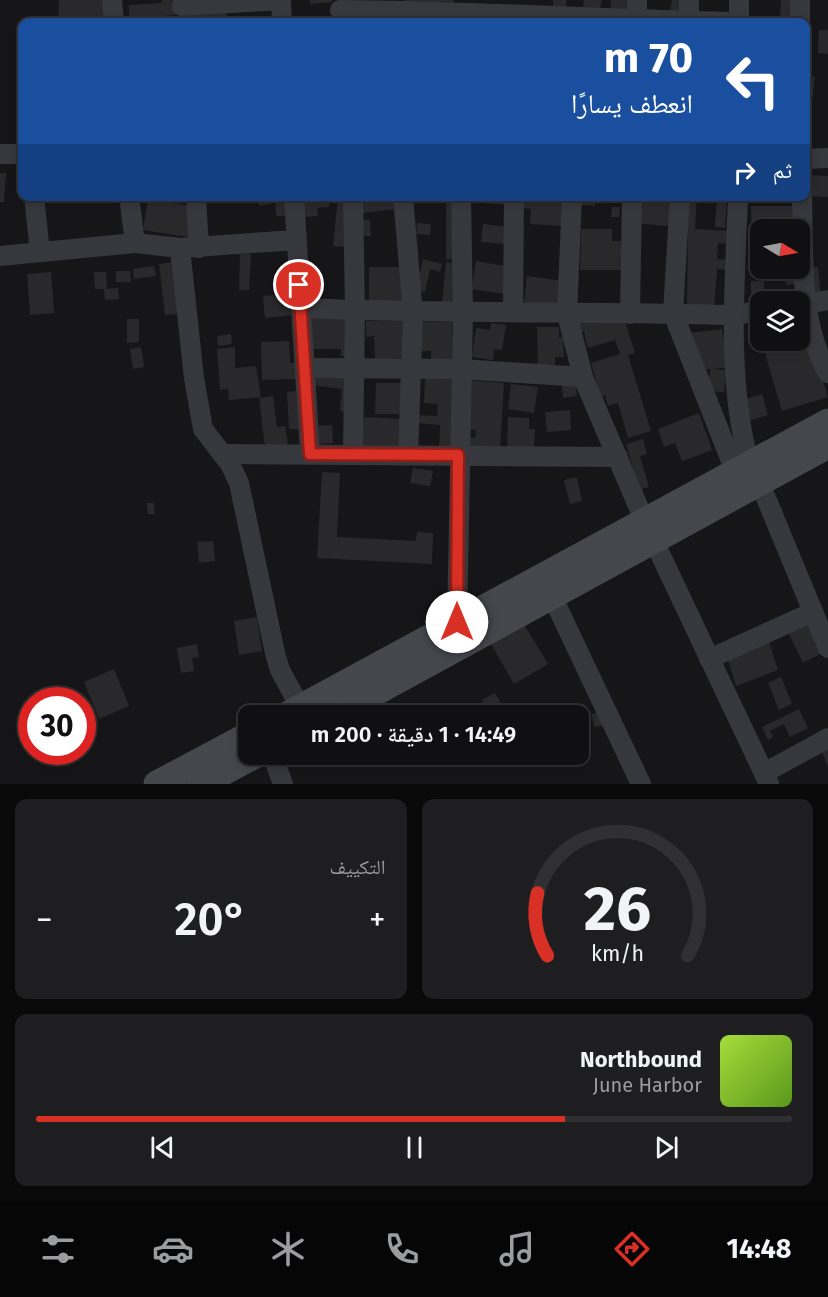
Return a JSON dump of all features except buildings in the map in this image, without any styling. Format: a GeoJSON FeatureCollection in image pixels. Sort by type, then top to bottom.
{"type":"FeatureCollection","features":[{"type":"Feature","properties":{"kind":"main road"},"geometry":{"type":"LineString","coordinates":[[352,705],[552,596],[649,530],[828,422]]}},
{"type":"Feature","properties":{"kind":"main road"},"geometry":{"type":"LineString","coordinates":[[748,472],[828,445]]}},
{"type":"Feature","properties":{"kind":"main road"},"geometry":{"type":"LineString","coordinates":[[310,705],[457,622],[649,530]]}},
{"type":"Feature","properties":{"kind":"main road"},"geometry":{"type":"LineString","coordinates":[[157,784],[238,741]]}},
{"type":"Feature","properties":{"kind":"main road"},"geometry":{"type":"LineString","coordinates":[[201,784],[238,764]]}},
{"type":"Feature","properties":{"kind":"street"},"geometry":{"type":"LineString","coordinates":[[112,0],[114,18]]}},
{"type":"Feature","properties":{"kind":"street"},"geometry":{"type":"LineString","coordinates":[[182,9],[281,0],[282,18]]}},
{"type":"Feature","properties":{"kind":"street"},"geometry":{"type":"LineString","coordinates":[[637,0],[637,18]]}},
{"type":"Feature","properties":{"kind":"street"},"geometry":{"type":"LineString","coordinates":[[689,0],[689,18]]}},
{"type":"Feature","properties":{"kind":"street"},"geometry":{"type":"LineString","coordinates":[[739,0],[739,18]]}},
{"type":"Feature","properties":{"kind":"street"},"geometry":{"type":"LineString","coordinates":[[800,0],[800,18]]}},
{"type":"Feature","properties":{"kind":"street"},"geometry":{"type":"LineString","coordinates":[[340,11],[517,12],[610,18]]}},
{"type":"Feature","properties":{"kind":"street"},"geometry":{"type":"LineString","coordinates":[[0,154],[18,154]]}},
{"type":"Feature","properties":{"kind":"street"},"geometry":{"type":"LineString","coordinates":[[810,159],[828,158]]}},
{"type":"Feature","properties":{"kind":"street"},"geometry":{"type":"LineString","coordinates":[[35,201],[40,252]]}},
{"type":"Feature","properties":{"kind":"street"},"geometry":{"type":"LineString","coordinates":[[130,201],[135,243]]}},
{"type":"Feature","properties":{"kind":"street"},"geometry":{"type":"LineString","coordinates":[[195,201],[189,248],[194,378],[204,429],[223,454],[239,483],[275,653],[293,705]]}},
{"type":"Feature","properties":{"kind":"street"},"geometry":{"type":"LineString","coordinates":[[294,201],[310,454]]}},
{"type":"Feature","properties":{"kind":"street"},"geometry":{"type":"LineString","coordinates":[[352,454],[355,310],[353,201]]}},
{"type":"Feature","properties":{"kind":"street"},"geometry":{"type":"LineString","coordinates":[[403,201],[413,313],[408,455]]}},
{"type":"Feature","properties":{"kind":"street"},"geometry":{"type":"LineString","coordinates":[[457,622],[458,455],[463,312],[461,201]]}},
{"type":"Feature","properties":{"kind":"street"},"geometry":{"type":"LineString","coordinates":[[513,312],[514,201]]}},
{"type":"Feature","properties":{"kind":"street"},"geometry":{"type":"LineString","coordinates":[[572,201],[567,314],[583,377],[649,530],[709,659],[767,778],[828,738]]}},
{"type":"Feature","properties":{"kind":"street"},"geometry":{"type":"LineString","coordinates":[[630,314],[632,201]]}},
{"type":"Feature","properties":{"kind":"street"},"geometry":{"type":"LineString","coordinates":[[680,201],[673,313],[828,648]]}},
{"type":"Feature","properties":{"kind":"street"},"geometry":{"type":"LineString","coordinates":[[738,201],[733,315],[739,415],[748,472]]}},
{"type":"Feature","properties":{"kind":"street"},"geometry":{"type":"LineString","coordinates":[[802,201],[803,291]]}},
{"type":"Feature","properties":{"kind":"street"},"geometry":{"type":"LineString","coordinates":[[0,256],[135,243],[189,248],[296,240]]}},
{"type":"Feature","properties":{"kind":"street"},"geometry":{"type":"LineString","coordinates":[[810,304],[828,300]]}},
{"type":"Feature","properties":{"kind":"street"},"geometry":{"type":"LineString","coordinates":[[301,308],[413,313],[733,315],[750,312]]}},
{"type":"Feature","properties":{"kind":"street"},"geometry":{"type":"LineString","coordinates":[[810,327],[828,373]]}},
{"type":"Feature","properties":{"kind":"street"},"geometry":{"type":"LineString","coordinates":[[304,368],[460,369],[583,377]]}},
{"type":"Feature","properties":{"kind":"street"},"geometry":{"type":"LineString","coordinates":[[223,454],[618,457]]}},
{"type":"Feature","properties":{"kind":"street"},"geometry":{"type":"LineString","coordinates":[[552,596],[641,784]]}},
{"type":"Feature","properties":{"kind":"street"},"geometry":{"type":"LineString","coordinates":[[709,659],[813,612]]}},
{"type":"Feature","properties":{"kind":"street"},"geometry":{"type":"LineString","coordinates":[[276,765],[283,784]]}},
{"type":"Feature","properties":{"kind":"route"},"geometry":{"type":"LineString","coordinates":[[299,285],[310,454],[458,455],[457,622]]}}]}
